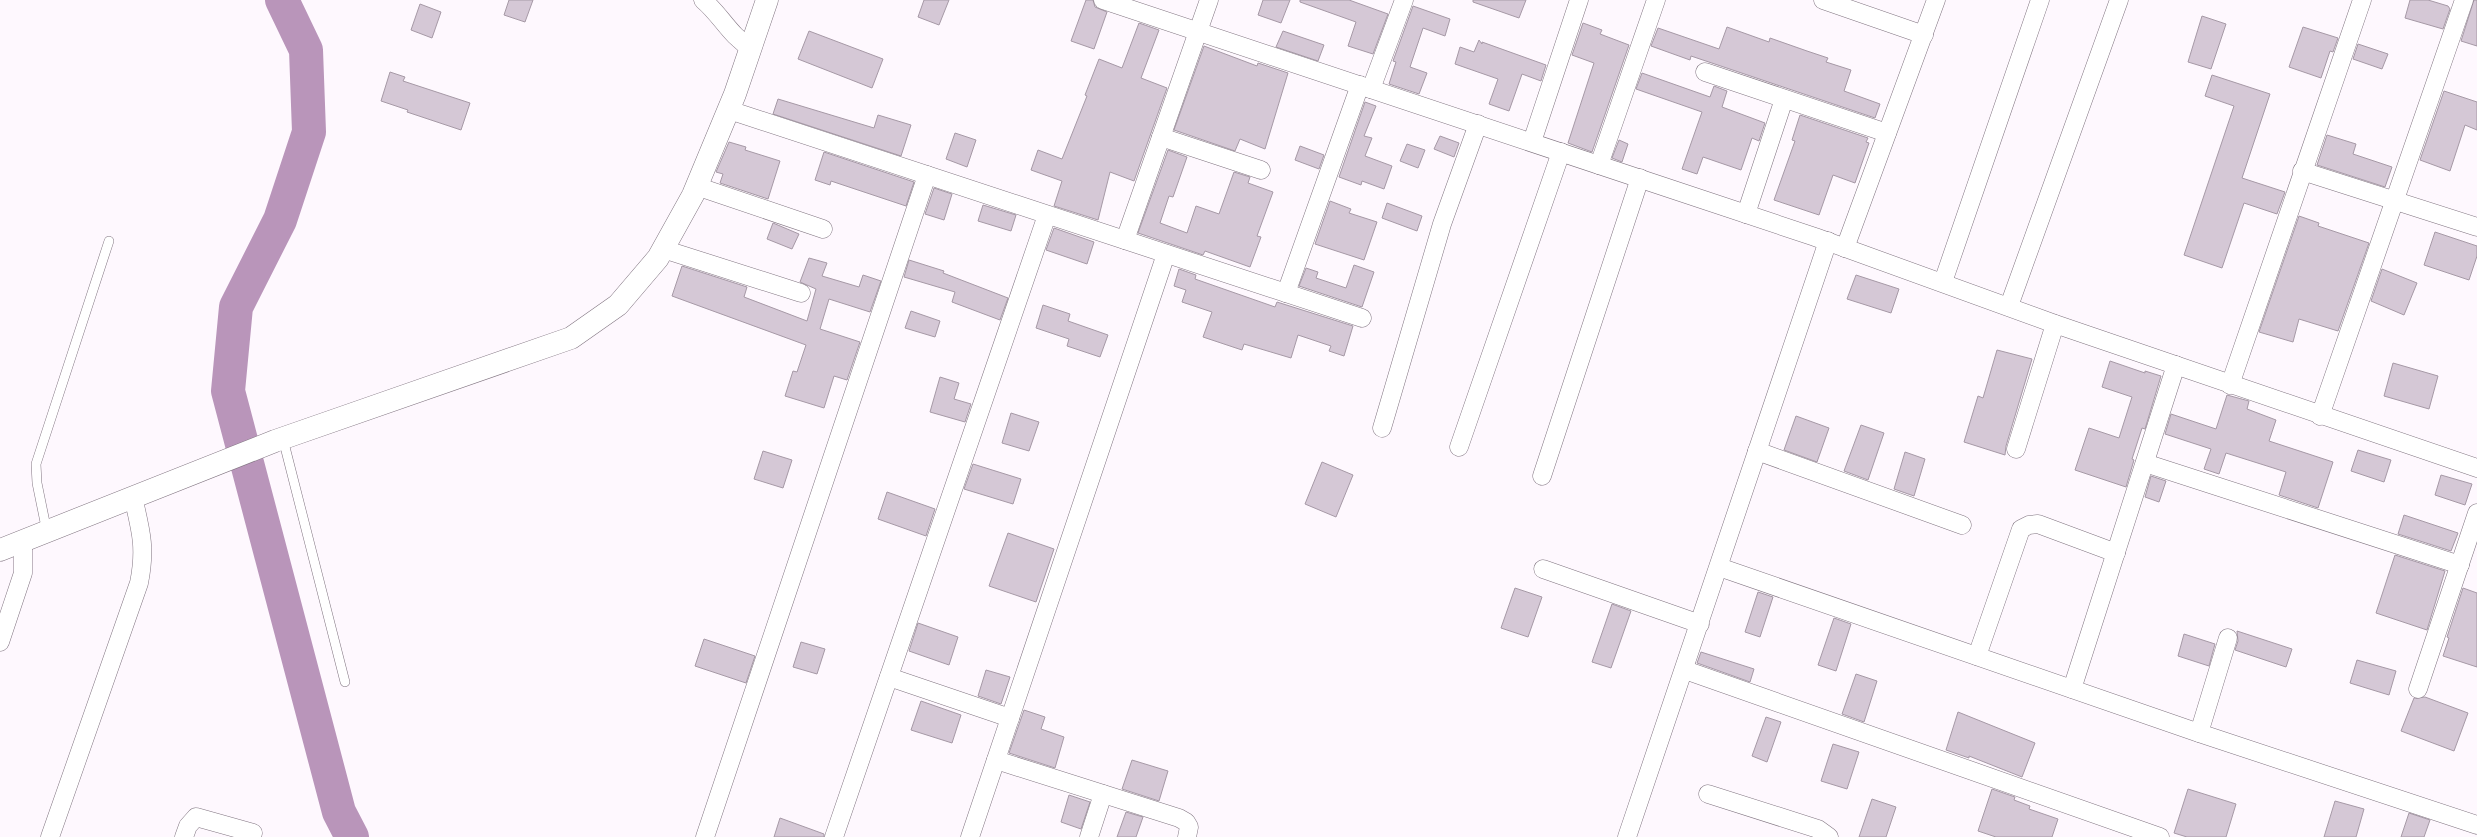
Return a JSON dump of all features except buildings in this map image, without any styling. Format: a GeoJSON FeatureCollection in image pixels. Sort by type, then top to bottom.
{"type":"FeatureCollection","features":[{"type":"Feature","properties":{"kind":"street"},"geometry":{"type":"LineString","coordinates":[[704,0],[714,9],[738,41],[751,48]]}},
{"type":"Feature","properties":{"kind":"street"},"geometry":{"type":"LineString","coordinates":[[0,550],[279,440],[571,338],[618,305],[663,249],[696,186],[729,110],[767,0]]}},
{"type":"Feature","properties":{"kind":"street"},"geometry":{"type":"LineString","coordinates":[[1103,0],[1828,241],[2055,324],[2320,416],[2477,468]]}},
{"type":"Feature","properties":{"kind":"street"},"geometry":{"type":"LineString","coordinates":[[1125,240],[1209,0]]}},
{"type":"Feature","properties":{"kind":"street"},"geometry":{"type":"LineString","coordinates":[[1286,293],[1365,87],[1404,0]]}},
{"type":"Feature","properties":{"kind":"street"},"geometry":{"type":"LineString","coordinates":[[1532,142],[1579,0]]}},
{"type":"Feature","properties":{"kind":"street"},"geometry":{"type":"LineString","coordinates":[[1599,165],[1656,0]]}},
{"type":"Feature","properties":{"kind":"street"},"geometry":{"type":"LineString","coordinates":[[1824,0],[1854,5],[1924,35]]}},
{"type":"Feature","properties":{"kind":"street"},"geometry":{"type":"LineString","coordinates":[[1845,248],[1936,0]]}},
{"type":"Feature","properties":{"kind":"street"},"geometry":{"type":"LineString","coordinates":[[1943,282],[2040,0]]}},
{"type":"Feature","properties":{"kind":"street"},"geometry":{"type":"LineString","coordinates":[[2009,306],[2118,0]]}},
{"type":"Feature","properties":{"kind":"street"},"geometry":{"type":"LineString","coordinates":[[2230,385],[2302,171],[2362,0]]}},
{"type":"Feature","properties":{"kind":"street"},"geometry":{"type":"LineString","coordinates":[[2320,416],[2464,0]]}},
{"type":"Feature","properties":{"kind":"street"},"geometry":{"type":"LineString","coordinates":[[1705,72],[1888,134]]}},
{"type":"Feature","properties":{"kind":"street"},"geometry":{"type":"LineString","coordinates":[[1746,214],[1784,99]]}},
{"type":"Feature","properties":{"kind":"street"},"geometry":{"type":"LineString","coordinates":[[729,110],[1362,318]]}},
{"type":"Feature","properties":{"kind":"street"},"geometry":{"type":"LineString","coordinates":[[1382,428],[1442,224],[1478,124]]}},
{"type":"Feature","properties":{"kind":"street"},"geometry":{"type":"LineString","coordinates":[[1161,137],[1261,170]]}},
{"type":"Feature","properties":{"kind":"street"},"geometry":{"type":"LineString","coordinates":[[1459,446],[1561,152]]}},
{"type":"Feature","properties":{"kind":"street"},"geometry":{"type":"LineString","coordinates":[[2302,171],[2477,227]]}},
{"type":"Feature","properties":{"kind":"street"},"geometry":{"type":"LineString","coordinates":[[705,837],[789,580],[927,175]]}},
{"type":"Feature","properties":{"kind":"street"},"geometry":{"type":"LineString","coordinates":[[1542,476],[1640,178]]}},
{"type":"Feature","properties":{"kind":"street"},"geometry":{"type":"LineString","coordinates":[[696,186],[822,229]]}},
{"type":"Feature","properties":{"kind":"street"},"geometry":{"type":"LineString","coordinates":[[834,837],[1048,215]]}},
{"type":"Feature","properties":{"kind":"street"},"geometry":{"type":"LineString","coordinates":[[1627,837],[1685,670],[1828,241]]}},
{"type":"Feature","properties":{"kind":"street"},"geometry":{"type":"LineString","coordinates":[[663,249],[801,293]]}},
{"type":"Feature","properties":{"kind":"street"},"geometry":{"type":"LineString","coordinates":[[970,837],[1166,254]]}},
{"type":"Feature","properties":{"kind":"street"},"geometry":{"type":"LineString","coordinates":[[2016,449],[2055,324]]}},
{"type":"Feature","properties":{"kind":"street"},"geometry":{"type":"LineString","coordinates":[[2072,689],[2176,365]]}},
{"type":"Feature","properties":{"kind":"street"},"geometry":{"type":"LineString","coordinates":[[1757,451],[1962,525]]}},
{"type":"Feature","properties":{"kind":"street"},"geometry":{"type":"LineString","coordinates":[[2145,463],[2460,565]]}},
{"type":"Feature","properties":{"kind":"street"},"geometry":{"type":"LineString","coordinates":[[50,837],[139,583],[144,560],[143,541],[133,497]]}},
{"type":"Feature","properties":{"kind":"street"},"geometry":{"type":"LineString","coordinates":[[2418,689],[2477,513]]}},
{"type":"Feature","properties":{"kind":"street"},"geometry":{"type":"LineString","coordinates":[[1977,656],[2021,529],[2028,525],[2038,524],[2116,552]]}},
{"type":"Feature","properties":{"kind":"street"},"geometry":{"type":"LineString","coordinates":[[0,642],[23,572],[23,541]]}},
{"type":"Feature","properties":{"kind":"street"},"geometry":{"type":"LineString","coordinates":[[1719,567],[2199,733],[2477,825]]}},
{"type":"Feature","properties":{"kind":"street"},"geometry":{"type":"LineString","coordinates":[[1543,569],[1700,624]]}},
{"type":"Feature","properties":{"kind":"street"},"geometry":{"type":"LineString","coordinates":[[2199,733],[2228,638]]}},
{"type":"Feature","properties":{"kind":"street"},"geometry":{"type":"LineString","coordinates":[[1685,670],[2119,831],[2160,837]]}},
{"type":"Feature","properties":{"kind":"street"},"geometry":{"type":"LineString","coordinates":[[889,677],[1010,718]]}},
{"type":"Feature","properties":{"kind":"street"},"geometry":{"type":"LineString","coordinates":[[996,760],[1186,822],[1189,827],[1187,837]]}},
{"type":"Feature","properties":{"kind":"street"},"geometry":{"type":"LineString","coordinates":[[1088,837],[1103,794]]}},
{"type":"Feature","properties":{"kind":"street"},"geometry":{"type":"LineString","coordinates":[[1708,794],[1818,829],[1829,837]]}},
{"type":"Feature","properties":{"kind":"street"},"geometry":{"type":"LineString","coordinates":[[184,837],[188,826],[196,817],[253,834]]}},
{"type":"Feature","properties":{"kind":"street"},"geometry":{"type":"LineString","coordinates":[[2474,837],[2477,830]]}},
{"type":"Feature","properties":{"kind":"lane"},"geometry":{"type":"LineString","coordinates":[[47,532],[37,483],[36,464],[109,241]]}},
{"type":"Feature","properties":{"kind":"lane"},"geometry":{"type":"LineString","coordinates":[[279,440],[345,682]]}},
{"type":"Feature","properties":{"kind":"waterway"},"geometry":{"type":"LineString","coordinates":[[282,0],[306,50],[309,132],[280,220],[236,307],[228,391],[339,812],[352,837]]}}]}
